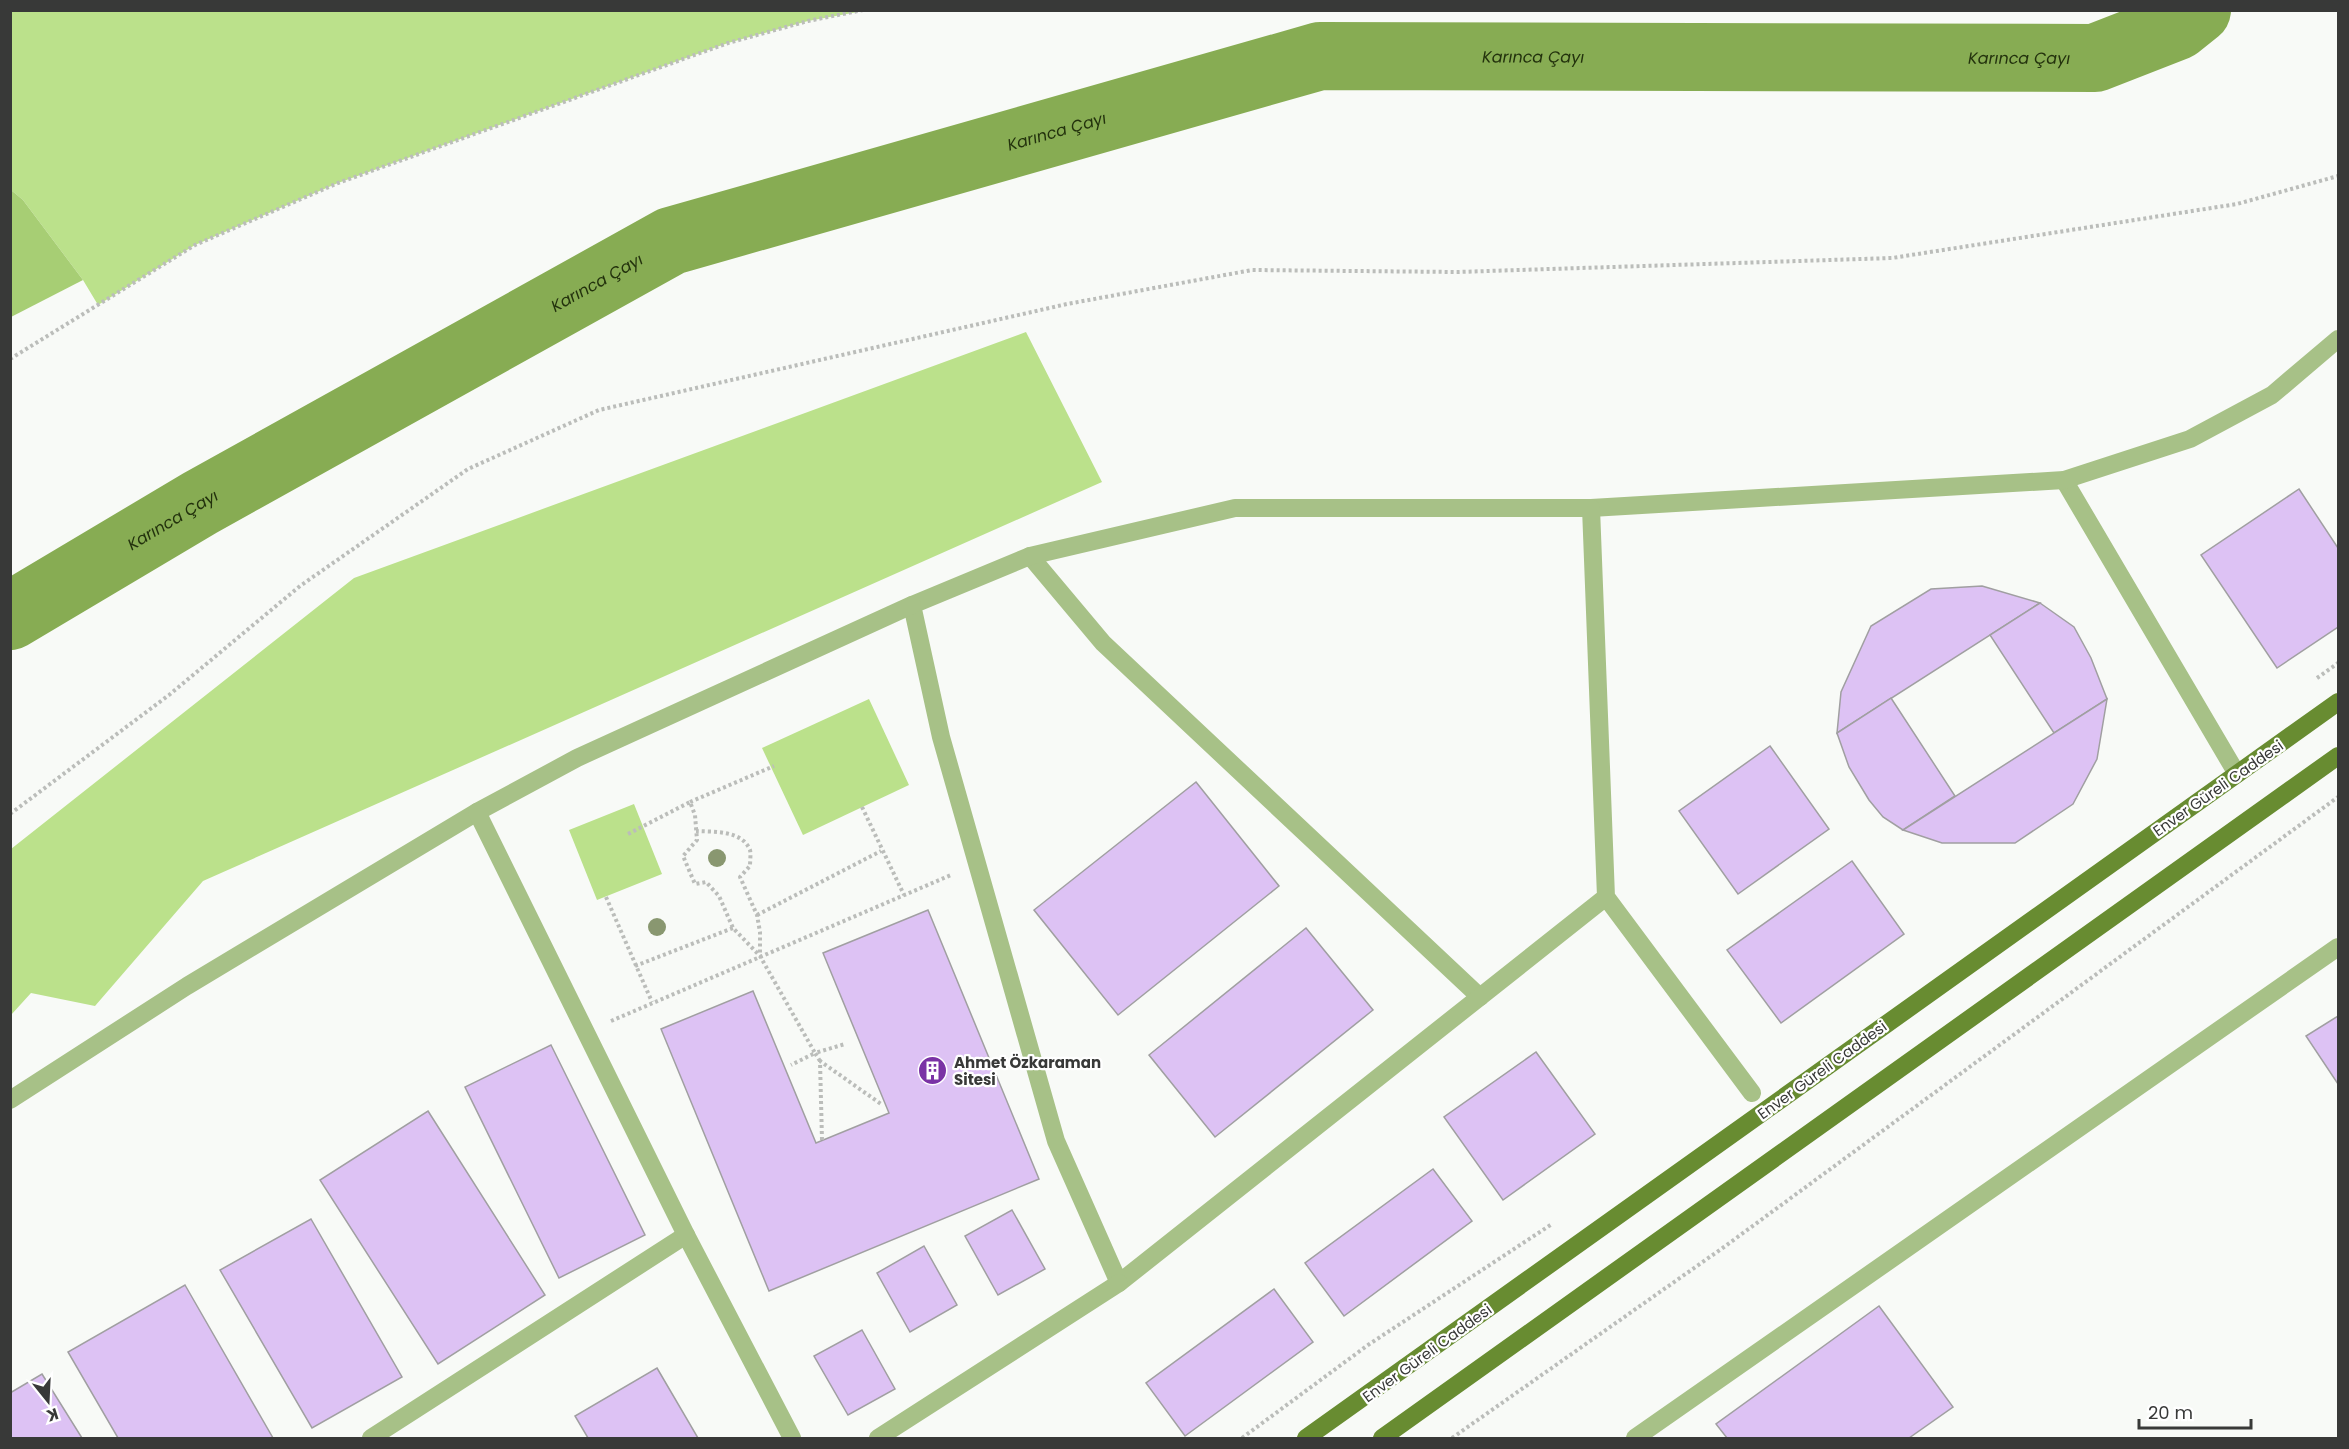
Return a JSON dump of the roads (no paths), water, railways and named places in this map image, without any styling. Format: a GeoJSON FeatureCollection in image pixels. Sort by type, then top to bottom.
{"type":"FeatureCollection","features":[{"type":"Feature","properties":{"kind":"main road","name":"Enver Güreli Caddesi"},"geometry":{"type":"LineString","coordinates":[[1306,1438],[2338,702]]}},
{"type":"Feature","properties":{"kind":"main road"},"geometry":{"type":"LineString","coordinates":[[1382,1438],[2338,756]]}},
{"type":"Feature","properties":{"kind":"street"},"geometry":{"type":"LineString","coordinates":[[10,1100],[187,986],[477,812],[577,758],[912,605],[1030,556],[1234,508],[1591,508],[2064,480],[2190,439],[2272,395],[2338,339]]}},
{"type":"Feature","properties":{"kind":"street"},"geometry":{"type":"LineString","coordinates":[[2064,480],[2237,774]]}},
{"type":"Feature","properties":{"kind":"street"},"geometry":{"type":"LineString","coordinates":[[1591,508],[1606,897],[1752,1092]]}},
{"type":"Feature","properties":{"kind":"street"},"geometry":{"type":"LineString","coordinates":[[1030,556],[1103,643],[1480,997]]}},
{"type":"Feature","properties":{"kind":"street"},"geometry":{"type":"LineString","coordinates":[[912,605],[941,737],[1056,1141],[1119,1283]]}},
{"type":"Feature","properties":{"kind":"street"},"geometry":{"type":"LineString","coordinates":[[477,812],[686,1235],[792,1438]]}},
{"type":"Feature","properties":{"kind":"street"},"geometry":{"type":"LineString","coordinates":[[878,1438],[1119,1283],[1606,897]]}},
{"type":"Feature","properties":{"kind":"street"},"geometry":{"type":"LineString","coordinates":[[1635,1438],[2338,947]]}},
{"type":"Feature","properties":{"kind":"street"},"geometry":{"type":"LineString","coordinates":[[371,1438],[686,1235]]}},
{"type":"Feature","properties":{"kind":"waterway","name":"Karınca Çayı"},"geometry":{"type":"LineString","coordinates":[[10,616],[200,503],[671,241],[1320,56],[2095,58],[2177,26],[2197,10]]}},
{"type":"Feature","properties":{"kind":"place","name":"Ahmet Özkaraman Sitesi"},"geometry":{"type":"Point","coordinates":[933,1071]}}]}
